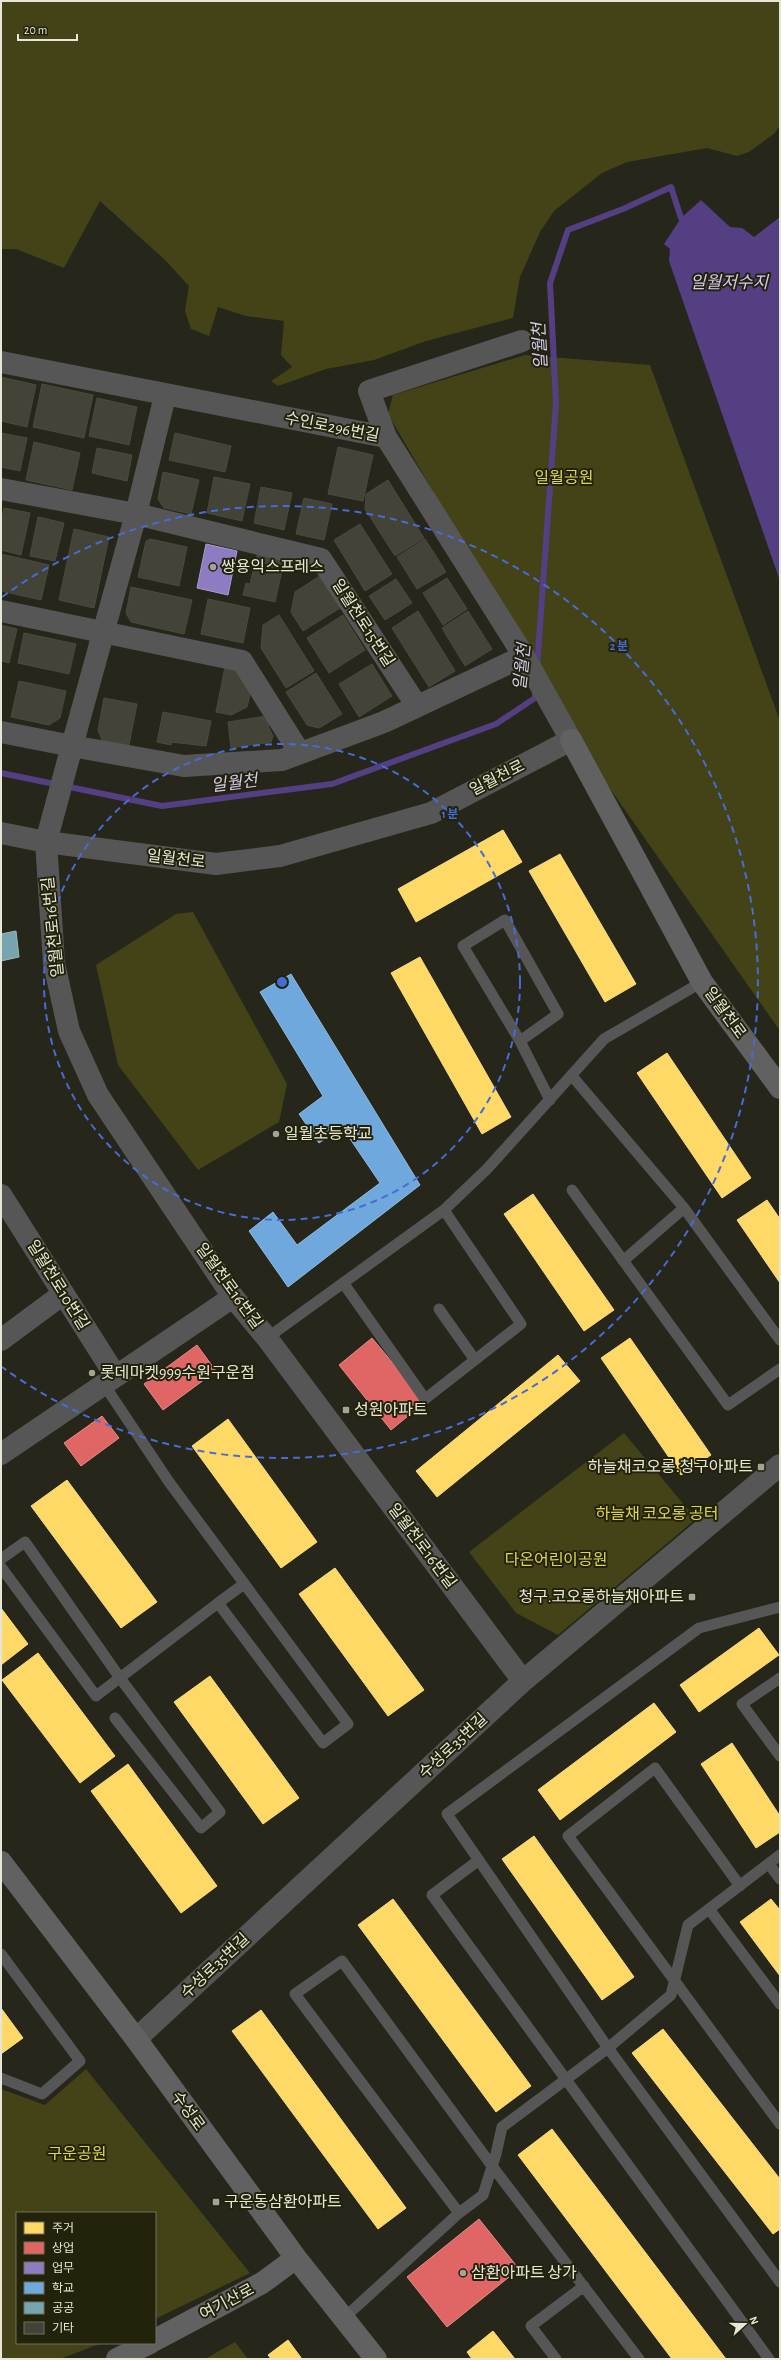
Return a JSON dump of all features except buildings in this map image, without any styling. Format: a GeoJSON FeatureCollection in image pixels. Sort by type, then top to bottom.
{"type":"FeatureCollection","features":[{"type":"Feature","properties":{"kind":"street"},"geometry":{"type":"LineString","coordinates":[[386,437],[369,391],[522,341]]}},
{"type":"Feature","properties":{"kind":"street","name":"수인로296번길"},"geometry":{"type":"LineString","coordinates":[[1,362],[165,396],[386,437],[524,656],[571,740]]}},
{"type":"Feature","properties":{"kind":"street"},"geometry":{"type":"LineString","coordinates":[[46,842],[136,514],[165,396]]}},
{"type":"Feature","properties":{"kind":"street","name":"일월천로15번길"},"geometry":{"type":"LineString","coordinates":[[1,489],[136,514],[321,559],[417,706]]}},
{"type":"Feature","properties":{"kind":"street"},"geometry":{"type":"LineString","coordinates":[[1,611],[242,661],[300,753]]}},
{"type":"Feature","properties":{"kind":"street"},"geometry":{"type":"LineString","coordinates":[[1,732],[184,766],[282,760],[384,722],[524,656]]}},
{"type":"Feature","properties":{"kind":"street","name":"일월천로"},"geometry":{"type":"LineString","coordinates":[[1,833],[46,842],[216,864],[280,856],[431,813],[571,740],[702,982],[780,1088]]}},
{"type":"Feature","properties":{"kind":"street","name":"일월천로16번길"},"geometry":{"type":"LineString","coordinates":[[46,842],[54,963],[69,1031],[98,1095],[233,1297],[267,1338],[523,1681]]}},
{"type":"Feature","properties":{"kind":"street","name":"일월천로10번길"},"geometry":{"type":"LineString","coordinates":[[4,1208],[63,1294],[109,1379]]}},
{"type":"Feature","properties":{"kind":"street"},"geometry":{"type":"LineString","coordinates":[[1,1340],[63,1294]]}},
{"type":"Feature","properties":{"kind":"street"},"geometry":{"type":"LineString","coordinates":[[1,1454],[109,1379],[233,1297]]}},
{"type":"Feature","properties":{"kind":"street","name":"수성로35번길"},"geometry":{"type":"LineString","coordinates":[[136,2039],[523,1681],[780,1465]]}},
{"type":"Feature","properties":{"kind":"street","name":"수성로"},"geometry":{"type":"LineString","coordinates":[[1,1862],[136,2039],[296,2258],[376,2359]]}},
{"type":"Feature","properties":{"kind":"street","name":"여기산로"},"geometry":{"type":"LineString","coordinates":[[156,2339],[262,2283],[296,2258]]}},
{"type":"Feature","properties":{"kind":"street"},"geometry":{"type":"LineString","coordinates":[[117,2359],[148,2344]]}},
{"type":"Feature","properties":{"kind":"lane"},"geometry":{"type":"LineString","coordinates":[[520,1041],[558,1014],[505,920],[463,946],[520,1041],[550,1100]]}},
{"type":"Feature","properties":{"kind":"lane"},"geometry":{"type":"LineString","coordinates":[[267,1338],[344,1284],[444,1210],[487,1169],[604,1039],[702,982]]}},
{"type":"Feature","properties":{"kind":"lane"},"geometry":{"type":"LineString","coordinates":[[572,1076],[684,1208],[780,1340]]}},
{"type":"Feature","properties":{"kind":"lane"},"geometry":{"type":"LineString","coordinates":[[572,1190],[728,1405],[780,1369]]}},
{"type":"Feature","properties":{"kind":"lane"},"geometry":{"type":"LineString","coordinates":[[623,1261],[684,1208]]}},
{"type":"Feature","properties":{"kind":"lane"},"geometry":{"type":"LineString","coordinates":[[344,1284],[425,1399],[521,1324],[444,1210]]}},
{"type":"Feature","properties":{"kind":"lane"},"geometry":{"type":"LineString","coordinates":[[439,1309],[475,1360]]}},
{"type":"Feature","properties":{"kind":"lane"},"geometry":{"type":"LineString","coordinates":[[109,1379],[169,1482],[348,1724],[323,1743],[218,1603]]}},
{"type":"Feature","properties":{"kind":"lane"},"geometry":{"type":"LineString","coordinates":[[1,1559],[25,1542],[120,1678],[220,1812],[201,1828],[115,1718]]}},
{"type":"Feature","properties":{"kind":"lane"},"geometry":{"type":"LineString","coordinates":[[1,1567],[96,1696],[244,1584]]}},
{"type":"Feature","properties":{"kind":"lane"},"geometry":{"type":"LineString","coordinates":[[780,1607],[699,1628],[447,1814],[608,2048],[780,2282]]}},
{"type":"Feature","properties":{"kind":"lane"},"geometry":{"type":"LineString","coordinates":[[780,1678],[742,1704],[780,1756]]}},
{"type":"Feature","properties":{"kind":"lane"},"geometry":{"type":"LineString","coordinates":[[740,1886],[655,1768],[568,1836],[780,2124]]}},
{"type":"Feature","properties":{"kind":"lane"},"geometry":{"type":"LineString","coordinates":[[344,2318],[459,2213],[482,2195],[492,2166],[502,2127],[608,2048],[671,1994],[688,1925],[780,1855]]}},
{"type":"Feature","properties":{"kind":"lane"},"geometry":{"type":"LineString","coordinates":[[479,1860],[432,1895],[769,2359]]}},
{"type":"Feature","properties":{"kind":"lane"},"geometry":{"type":"LineString","coordinates":[[769,1864],[780,1879]]}},
{"type":"Feature","properties":{"kind":"lane"},"geometry":{"type":"LineString","coordinates":[[709,1909],[780,2004]]}},
{"type":"Feature","properties":{"kind":"lane"},"geometry":{"type":"LineString","coordinates":[[1,1954],[80,2061],[42,2094],[1,2078]]}},
{"type":"Feature","properties":{"kind":"lane"},"geometry":{"type":"LineString","coordinates":[[459,2213],[296,1994],[342,1960],[492,2166],[639,2359]]}},
{"type":"Feature","properties":{"kind":"lane"},"geometry":{"type":"LineString","coordinates":[[556,2359],[531,2326],[584,2286]]}},
{"type":"Feature","properties":{"kind":"green space"},"geometry":{"type":"Polygon","coordinates":[[[1,1],[780,1],[780,125],[775,133],[749,152],[737,156],[707,148],[627,162],[602,173],[554,211],[540,232],[520,277],[513,318],[426,341],[374,360],[326,369],[278,386],[271,381],[292,367],[281,355],[284,321],[246,316],[218,307],[209,336],[191,329],[185,311],[189,286],[165,260],[100,201],[64,268],[16,249],[1,249],[1,1]]]}},
{"type":"Feature","properties":{"kind":"green space","name":"일월공원"},"geometry":{"type":"Polygon","coordinates":[[[525,355],[650,365],[780,721],[780,1031],[587,756],[388,414],[393,395],[525,355]]]}},
{"type":"Feature","properties":{"kind":"green space"},"geometry":{"type":"Polygon","coordinates":[[[193,912],[287,1084],[279,1122],[198,1170],[118,1065],[96,965],[176,914],[193,912]]]}},
{"type":"Feature","properties":{"kind":"green space","name":"다온어린이공원"},"geometry":{"type":"Polygon","coordinates":[[[624,1433],[696,1519],[558,1635],[516,1613],[469,1552],[624,1433]]]}},
{"type":"Feature","properties":{"kind":"green space","name":"구운공원"},"geometry":{"type":"Polygon","coordinates":[[[86,2069],[250,2273],[156,2319],[156,2212],[16,2212],[16,2344],[99,2344],[60,2359],[1,2359],[1,2089],[45,2105],[86,2069]]]}},
{"type":"Feature","properties":{"kind":"green space"},"geometry":{"type":"Polygon","coordinates":[[[235,2342],[248,2359],[205,2359],[235,2342]]]}},
{"type":"Feature","properties":{"kind":"water","name":"일월저수지"},"geometry":{"type":"Polygon","coordinates":[[[701,200],[730,227],[742,228],[754,237],[780,217],[780,581],[669,261],[670,249],[664,244],[681,218],[701,200]]]}},
{"type":"Feature","properties":{"kind":"waterway","name":"일월천"},"geometry":{"type":"LineString","coordinates":[[537,667],[556,403],[550,283],[568,230],[623,209],[671,187],[681,218]]}},
{"type":"Feature","properties":{"kind":"waterway","name":"일월천"},"geometry":{"type":"LineString","coordinates":[[1,773],[162,806],[332,784],[496,724],[535,698],[535,690]]}},
{"type":"Feature","properties":{"kind":"place","name":"쌍용익스프레스"},"geometry":{"type":"Point","coordinates":[213,567]}},
{"type":"Feature","properties":{"kind":"place","name":"일월초등학교"},"geometry":{"type":"Point","coordinates":[276,1134]}},
{"type":"Feature","properties":{"kind":"place","name":"롯데마켓999수원구운점"},"geometry":{"type":"Point","coordinates":[92,1373]}},
{"type":"Feature","properties":{"kind":"place","name":"성원아파트"},"geometry":{"type":"Point","coordinates":[346,1410]}},
{"type":"Feature","properties":{"kind":"place","name":"하늘채코오롱.청구아파트"},"geometry":{"type":"Point","coordinates":[761,1467]}},
{"type":"Feature","properties":{"kind":"place","name":"청구.코오롱하늘채아파트"},"geometry":{"type":"Point","coordinates":[692,1597]}},
{"type":"Feature","properties":{"kind":"place","name":"구운동삼환아파트"},"geometry":{"type":"Point","coordinates":[216,2202]}},
{"type":"Feature","properties":{"kind":"place","name":"삼환아파트 상가"},"geometry":{"type":"Point","coordinates":[463,2273]}},
{"type":"Feature","properties":{"kind":"park label","name":"하늘채 코오롱 공터"},"geometry":{"type":"Point","coordinates":[657,1514]}}]}
